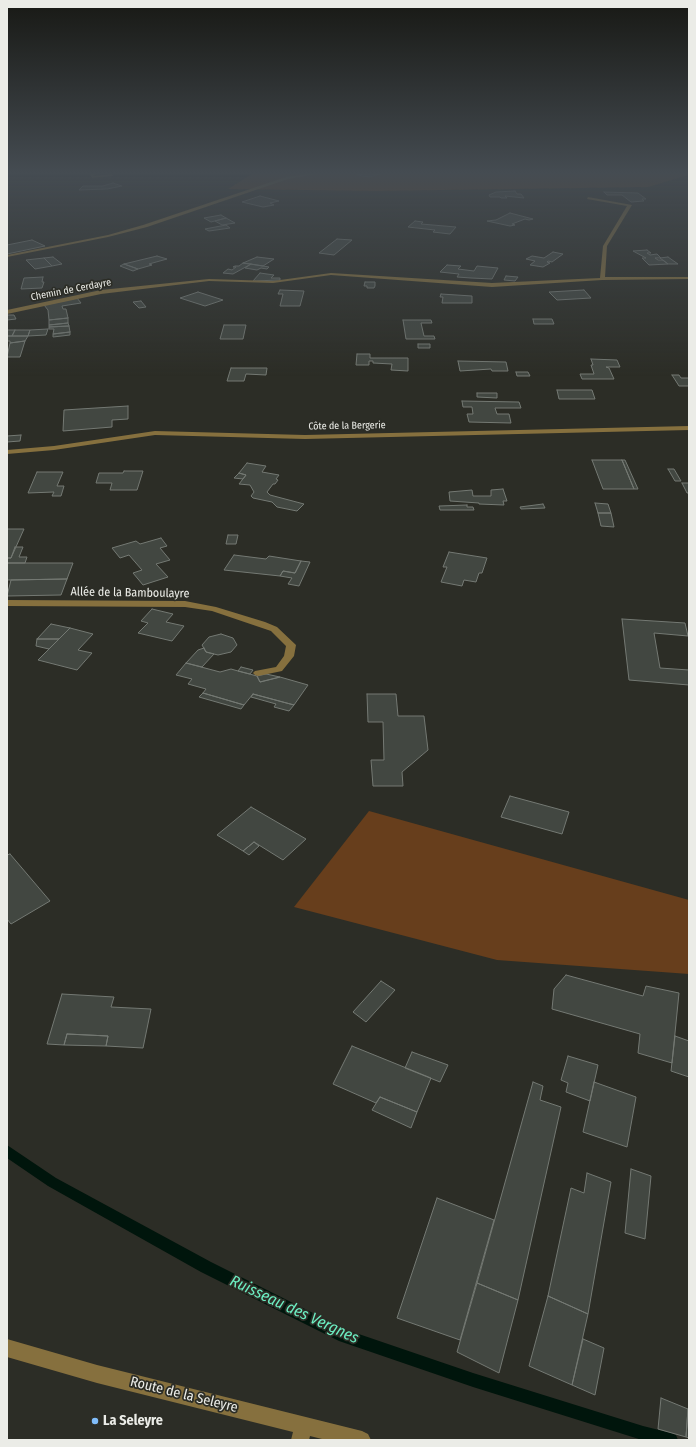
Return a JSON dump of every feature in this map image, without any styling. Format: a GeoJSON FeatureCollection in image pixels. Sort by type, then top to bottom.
{"type":"FeatureCollection","features":[{"type":"Feature","properties":{"kind":"street"},"geometry":{"type":"LineString","coordinates":[[7,256],[80,242]]}},
{"type":"Feature","properties":{"kind":"street"},"geometry":{"type":"LineString","coordinates":[[602,278],[606,246],[609,242]]}},
{"type":"Feature","properties":{"kind":"street","name":"Chemin de Cerdayre"},"geometry":{"type":"LineString","coordinates":[[7,312],[101,292],[209,280],[273,282],[331,274],[492,285],[602,278],[689,278]]}},
{"type":"Feature","properties":{"kind":"street","name":"Côte de la Bergerie"},"geometry":{"type":"LineString","coordinates":[[7,452],[54,448],[156,433],[305,437],[689,428]]}},
{"type":"Feature","properties":{"kind":"street","name":"Allée de la Bamboulayre"},"geometry":{"type":"LineString","coordinates":[[7,603],[185,604],[213,608],[274,629],[291,645],[289,656],[278,669],[258,673]]}},
{"type":"Feature","properties":{"kind":"street","name":"Route de la Seleyre"},"geometry":{"type":"LineString","coordinates":[[7,1348],[302,1433],[362,1440]]}},
{"type":"Feature","properties":{"kind":"shaded area"},"geometry":{"type":"Polygon","coordinates":[[[369,811],[689,900],[689,974],[497,960],[294,907],[369,811]]]}},
{"type":"Feature","properties":{"kind":"building"},"geometry":{"type":"Polygon","coordinates":[[[24,242],[35,242],[45,246],[7,254],[7,245],[24,242]]]}},
{"type":"Feature","properties":{"kind":"building"},"geometry":{"type":"Polygon","coordinates":[[[334,242],[350,242],[334,255],[319,253],[334,242]]]}},
{"type":"Feature","properties":{"kind":"building"},"geometry":{"type":"Polygon","coordinates":[[[647,250],[651,253],[647,253],[650,255],[657,254],[661,258],[655,258],[658,260],[663,260],[668,264],[649,265],[642,258],[646,258],[633,251],[647,250]]]}},
{"type":"Feature","properties":{"kind":"building"},"geometry":{"type":"Polygon","coordinates":[[[553,252],[563,254],[552,262],[548,261],[547,262],[550,263],[543,267],[530,265],[535,261],[526,259],[532,256],[544,258],[553,252]]]}},
{"type":"Feature","properties":{"kind":"building"},"geometry":{"type":"Polygon","coordinates":[[[157,256],[167,259],[138,269],[124,264],[157,256]]]}},
{"type":"Feature","properties":{"kind":"building"},"geometry":{"type":"Polygon","coordinates":[[[53,257],[62,264],[52,266],[44,258],[53,257]]]}},
{"type":"Feature","properties":{"kind":"building"},"geometry":{"type":"Polygon","coordinates":[[[257,257],[274,259],[263,266],[243,263],[257,257]]]}},
{"type":"Feature","properties":{"kind":"building"},"geometry":{"type":"Polygon","coordinates":[[[668,257],[678,264],[668,264],[660,258],[668,257]]]}},
{"type":"Feature","properties":{"kind":"building"},"geometry":{"type":"Polygon","coordinates":[[[44,258],[52,266],[35,269],[26,260],[44,258]]]}},
{"type":"Feature","properties":{"kind":"building"},"geometry":{"type":"Polygon","coordinates":[[[243,263],[251,264],[233,274],[223,273],[228,269],[232,270],[236,267],[233,267],[239,266],[243,263]]]}},
{"type":"Feature","properties":{"kind":"building"},"geometry":{"type":"Polygon","coordinates":[[[124,264],[138,269],[133,271],[120,266],[124,264]]]}},
{"type":"Feature","properties":{"kind":"building"},"geometry":{"type":"Polygon","coordinates":[[[251,264],[269,267],[267,269],[261,268],[257,270],[245,268],[251,264]]]}},
{"type":"Feature","properties":{"kind":"building"},"geometry":{"type":"Polygon","coordinates":[[[447,265],[461,266],[458,269],[474,271],[477,266],[498,268],[492,279],[471,278],[457,277],[459,274],[440,272],[447,265]]]}},
{"type":"Feature","properties":{"kind":"building"},"geometry":{"type":"Polygon","coordinates":[[[260,273],[274,275],[271,278],[280,278],[280,280],[253,281],[260,273]]]}},
{"type":"Feature","properties":{"kind":"building"},"geometry":{"type":"Polygon","coordinates":[[[506,276],[518,277],[515,281],[504,280],[506,276]]]}},
{"type":"Feature","properties":{"kind":"building"},"geometry":{"type":"Polygon","coordinates":[[[43,277],[42,282],[44,282],[42,288],[21,289],[24,278],[43,277]]]}},
{"type":"Feature","properties":{"kind":"building"},"geometry":{"type":"Polygon","coordinates":[[[365,282],[375,282],[374,288],[367,288],[367,286],[364,286],[365,282]]]}},
{"type":"Feature","properties":{"kind":"building"},"geometry":{"type":"Polygon","coordinates":[[[280,290],[304,291],[300,306],[280,306],[283,294],[278,294],[280,290]]]}},
{"type":"Feature","properties":{"kind":"building"},"geometry":{"type":"Polygon","coordinates":[[[584,290],[591,298],[557,300],[549,292],[584,290]]]}},
{"type":"Feature","properties":{"kind":"building"},"geometry":{"type":"Polygon","coordinates":[[[198,292],[223,300],[205,306],[180,298],[198,292]]]}},
{"type":"Feature","properties":{"kind":"building"},"geometry":{"type":"Polygon","coordinates":[[[441,294],[472,296],[472,303],[442,303],[443,297],[440,297],[441,294]]]}},
{"type":"Feature","properties":{"kind":"building"},"geometry":{"type":"Polygon","coordinates":[[[77,298],[81,303],[62,306],[63,309],[66,309],[68,318],[49,320],[48,310],[44,305],[77,298]]]}},
{"type":"Feature","properties":{"kind":"building"},"geometry":{"type":"Polygon","coordinates":[[[141,301],[146,307],[139,308],[133,302],[141,301]]]}},
{"type":"Feature","properties":{"kind":"building"},"geometry":{"type":"Polygon","coordinates":[[[7,315],[14,315],[16,319],[7,320],[7,315]]]}},
{"type":"Feature","properties":{"kind":"building"},"geometry":{"type":"Polygon","coordinates":[[[68,318],[68,323],[49,325],[49,320],[68,318]]]}},
{"type":"Feature","properties":{"kind":"building"},"geometry":{"type":"Polygon","coordinates":[[[533,319],[552,319],[554,324],[534,324],[533,319]]]}},
{"type":"Feature","properties":{"kind":"building"},"geometry":{"type":"Polygon","coordinates":[[[403,320],[431,320],[432,323],[421,323],[424,336],[434,336],[435,339],[406,339],[403,320]]]}},
{"type":"Feature","properties":{"kind":"building"},"geometry":{"type":"Polygon","coordinates":[[[68,323],[69,326],[49,327],[49,325],[68,323]]]}},
{"type":"Feature","properties":{"kind":"building"},"geometry":{"type":"Polygon","coordinates":[[[224,325],[246,325],[243,339],[220,339],[224,325]]]}},
{"type":"Feature","properties":{"kind":"building"},"geometry":{"type":"Polygon","coordinates":[[[69,326],[70,332],[53,334],[54,329],[49,329],[49,327],[69,326]]]}},
{"type":"Feature","properties":{"kind":"building"},"geometry":{"type":"Polygon","coordinates":[[[48,329],[46,335],[28,336],[30,330],[48,329]]]}},
{"type":"Feature","properties":{"kind":"building"},"geometry":{"type":"Polygon","coordinates":[[[7,330],[15,330],[12,336],[7,336],[7,330]]]}},
{"type":"Feature","properties":{"kind":"building"},"geometry":{"type":"Polygon","coordinates":[[[15,330],[30,330],[28,336],[12,336],[15,330]]]}},
{"type":"Feature","properties":{"kind":"building"},"geometry":{"type":"Polygon","coordinates":[[[70,332],[70,335],[53,337],[53,334],[70,332]]]}},
{"type":"Feature","properties":{"kind":"building"},"geometry":{"type":"Polygon","coordinates":[[[7,336],[28,336],[25,341],[10,343],[10,341],[7,341],[7,336]]]}},
{"type":"Feature","properties":{"kind":"building"},"geometry":{"type":"Polygon","coordinates":[[[25,341],[20,357],[7,357],[10,343],[25,341]]]}},
{"type":"Feature","properties":{"kind":"building"},"geometry":{"type":"Polygon","coordinates":[[[418,344],[430,344],[430,348],[418,348],[418,344]]]}},
{"type":"Feature","properties":{"kind":"building"},"geometry":{"type":"Polygon","coordinates":[[[357,354],[370,354],[370,358],[408,358],[408,371],[391,370],[392,364],[373,363],[373,361],[369,361],[369,365],[356,365],[357,354]]]}},
{"type":"Feature","properties":{"kind":"building"},"geometry":{"type":"Polygon","coordinates":[[[591,359],[617,360],[620,367],[606,367],[609,368],[614,379],[582,379],[580,374],[594,374],[591,359]]]}},
{"type":"Feature","properties":{"kind":"building"},"geometry":{"type":"Polygon","coordinates":[[[458,361],[506,362],[508,371],[492,371],[491,369],[460,371],[458,361]]]}},
{"type":"Feature","properties":{"kind":"building"},"geometry":{"type":"Polygon","coordinates":[[[231,368],[267,368],[266,375],[246,374],[244,381],[227,381],[231,368]]]}},
{"type":"Feature","properties":{"kind":"building"},"geometry":{"type":"Polygon","coordinates":[[[516,372],[528,372],[530,376],[517,376],[516,372]]]}},
{"type":"Feature","properties":{"kind":"building"},"geometry":{"type":"Polygon","coordinates":[[[672,375],[679,375],[681,378],[689,378],[689,386],[679,386],[672,375]]]}},
{"type":"Feature","properties":{"kind":"building"},"geometry":{"type":"Polygon","coordinates":[[[557,390],[592,390],[595,399],[559,399],[557,390]]]}},
{"type":"Feature","properties":{"kind":"building"},"geometry":{"type":"Polygon","coordinates":[[[477,393],[497,393],[497,398],[477,397],[477,393]]]}},
{"type":"Feature","properties":{"kind":"building"},"geometry":{"type":"Polygon","coordinates":[[[462,401],[519,402],[521,408],[495,408],[497,414],[509,414],[511,423],[469,422],[467,414],[473,414],[472,407],[463,407],[462,401]]]}},
{"type":"Feature","properties":{"kind":"building"},"geometry":{"type":"Polygon","coordinates":[[[128,406],[128,419],[112,420],[112,427],[63,431],[64,410],[128,406]]]}},
{"type":"Feature","properties":{"kind":"building"},"geometry":{"type":"Polygon","coordinates":[[[21,435],[20,441],[7,442],[7,436],[21,435]]]}},
{"type":"Feature","properties":{"kind":"building"},"geometry":{"type":"Polygon","coordinates":[[[592,460],[622,460],[634,489],[603,489],[592,460]]]}},
{"type":"Feature","properties":{"kind":"building"},"geometry":{"type":"Polygon","coordinates":[[[622,460],[625,460],[638,489],[634,489],[622,460]]]}},
{"type":"Feature","properties":{"kind":"building"},"geometry":{"type":"Polygon","coordinates":[[[247,463],[266,466],[262,472],[279,475],[276,479],[278,480],[267,492],[270,495],[304,504],[297,511],[277,507],[272,502],[253,498],[251,496],[254,492],[250,485],[239,484],[246,475],[239,473],[247,463]]]}},
{"type":"Feature","properties":{"kind":"building"},"geometry":{"type":"Polygon","coordinates":[[[668,469],[674,469],[681,481],[675,481],[668,469]]]}},
{"type":"Feature","properties":{"kind":"building"},"geometry":{"type":"Polygon","coordinates":[[[124,471],[143,471],[137,490],[110,490],[112,483],[96,483],[99,473],[123,473],[124,471]]]}},
{"type":"Feature","properties":{"kind":"building"},"geometry":{"type":"Polygon","coordinates":[[[37,472],[63,472],[57,486],[64,486],[61,496],[52,496],[54,492],[28,493],[37,472]]]}},
{"type":"Feature","properties":{"kind":"building"},"geometry":{"type":"Polygon","coordinates":[[[239,473],[246,475],[243,479],[234,478],[239,473]]]}},
{"type":"Feature","properties":{"kind":"building"},"geometry":{"type":"Polygon","coordinates":[[[682,483],[689,483],[689,493],[687,493],[682,483]]]}},
{"type":"Feature","properties":{"kind":"building"},"geometry":{"type":"Polygon","coordinates":[[[503,489],[507,501],[503,501],[504,505],[450,501],[449,492],[472,490],[473,496],[491,496],[491,490],[503,489]]]}},
{"type":"Feature","properties":{"kind":"building"},"geometry":{"type":"Polygon","coordinates":[[[595,503],[608,504],[611,513],[598,513],[595,503]]]}},
{"type":"Feature","properties":{"kind":"building"},"geometry":{"type":"Polygon","coordinates":[[[543,504],[545,508],[521,509],[520,507],[543,504]]]}},
{"type":"Feature","properties":{"kind":"building"},"geometry":{"type":"Polygon","coordinates":[[[467,505],[467,507],[473,507],[474,510],[440,510],[439,506],[467,505]]]}},
{"type":"Feature","properties":{"kind":"building"},"geometry":{"type":"Polygon","coordinates":[[[598,513],[611,513],[614,527],[601,526],[598,513]]]}},
{"type":"Feature","properties":{"kind":"building"},"geometry":{"type":"Polygon","coordinates":[[[7,529],[24,529],[11,558],[7,558],[7,529]]]}},
{"type":"Feature","properties":{"kind":"building"},"geometry":{"type":"Polygon","coordinates":[[[228,535],[238,535],[236,544],[226,544],[228,535]]]}},
{"type":"Feature","properties":{"kind":"building"},"geometry":{"type":"Polygon","coordinates":[[[161,538],[167,546],[160,548],[170,560],[156,564],[168,577],[143,585],[133,573],[142,570],[129,555],[120,558],[112,548],[136,541],[140,544],[161,538]]]}},
{"type":"Feature","properties":{"kind":"building"},"geometry":{"type":"Polygon","coordinates":[[[15,547],[23,547],[19,557],[27,557],[25,563],[7,563],[7,558],[11,558],[15,547]]]}},
{"type":"Feature","properties":{"kind":"building"},"geometry":{"type":"Polygon","coordinates":[[[449,552],[487,558],[482,573],[479,573],[476,582],[464,580],[462,586],[441,582],[447,567],[443,567],[449,552]]]}},
{"type":"Feature","properties":{"kind":"building"},"geometry":{"type":"Polygon","coordinates":[[[234,555],[266,559],[269,556],[301,561],[295,573],[283,571],[280,576],[224,570],[234,555]]]}},
{"type":"Feature","properties":{"kind":"building"},"geometry":{"type":"Polygon","coordinates":[[[301,561],[310,562],[299,586],[288,584],[292,578],[280,576],[283,571],[295,573],[301,561]]]}},
{"type":"Feature","properties":{"kind":"building"},"geometry":{"type":"Polygon","coordinates":[[[7,563],[73,563],[67,579],[7,580],[7,563]]]}},
{"type":"Feature","properties":{"kind":"building"},"geometry":{"type":"Polygon","coordinates":[[[67,579],[61,595],[7,596],[11,580],[67,579]]]}},
{"type":"Feature","properties":{"kind":"building"},"geometry":{"type":"Polygon","coordinates":[[[152,609],[173,614],[166,622],[184,626],[172,641],[138,633],[148,623],[141,621],[152,609]]]}},
{"type":"Feature","properties":{"kind":"building"},"geometry":{"type":"Polygon","coordinates":[[[622,619],[685,623],[688,636],[654,633],[660,668],[689,670],[689,685],[629,680],[622,619]]]}},
{"type":"Feature","properties":{"kind":"building"},"geometry":{"type":"Polygon","coordinates":[[[51,624],[70,628],[59,639],[37,639],[51,624]]]}},
{"type":"Feature","properties":{"kind":"building"},"geometry":{"type":"Polygon","coordinates":[[[70,628],[93,634],[78,650],[92,653],[77,670],[38,660],[70,628]]]}},
{"type":"Feature","properties":{"kind":"building"},"geometry":{"type":"Polygon","coordinates":[[[221,634],[233,638],[237,645],[231,652],[218,655],[206,652],[202,645],[209,637],[221,634]]]}},
{"type":"Feature","properties":{"kind":"building"},"geometry":{"type":"Polygon","coordinates":[[[37,639],[59,639],[49,649],[36,646],[37,639]]]}},
{"type":"Feature","properties":{"kind":"building"},"geometry":{"type":"Polygon","coordinates":[[[204,648],[206,652],[214,654],[202,667],[186,663],[198,650],[204,648]]]}},
{"type":"Feature","properties":{"kind":"building"},"geometry":{"type":"Polygon","coordinates":[[[186,663],[220,672],[231,669],[257,676],[260,682],[280,677],[308,685],[294,705],[253,694],[244,705],[203,693],[206,689],[188,684],[192,679],[176,675],[186,663]]]}},
{"type":"Feature","properties":{"kind":"building"},"geometry":{"type":"Polygon","coordinates":[[[241,667],[253,670],[250,674],[238,671],[241,667]]]}},
{"type":"Feature","properties":{"kind":"building"},"geometry":{"type":"Polygon","coordinates":[[[266,674],[280,677],[260,682],[257,676],[266,674]]]}},
{"type":"Feature","properties":{"kind":"building"},"geometry":{"type":"Polygon","coordinates":[[[203,693],[244,705],[241,709],[199,697],[203,693]]]}},
{"type":"Feature","properties":{"kind":"building"},"geometry":{"type":"Polygon","coordinates":[[[253,694],[294,705],[289,711],[274,707],[276,704],[251,697],[253,694]]]}},
{"type":"Feature","properties":{"kind":"building"},"geometry":{"type":"Polygon","coordinates":[[[367,694],[396,694],[398,716],[424,716],[428,750],[402,772],[403,786],[373,786],[371,760],[384,760],[383,722],[368,722],[367,694]]]}},
{"type":"Feature","properties":{"kind":"building"},"geometry":{"type":"Polygon","coordinates":[[[510,796],[569,812],[562,834],[501,817],[510,796]]]}},
{"type":"Feature","properties":{"kind":"building"},"geometry":{"type":"Polygon","coordinates":[[[251,807],[306,839],[283,860],[254,842],[243,851],[217,835],[251,807]]]}},
{"type":"Feature","properties":{"kind":"building"},"geometry":{"type":"Polygon","coordinates":[[[254,842],[259,846],[249,855],[243,851],[254,842]]]}},
{"type":"Feature","properties":{"kind":"building"},"geometry":{"type":"Polygon","coordinates":[[[10,854],[50,901],[11,924],[7,919],[7,855],[10,854]]]}},
{"type":"Feature","properties":{"kind":"building"},"geometry":{"type":"Polygon","coordinates":[[[566,975],[643,996],[646,986],[679,993],[672,1063],[638,1053],[640,1034],[552,1009],[554,989],[566,975]]]}},
{"type":"Feature","properties":{"kind":"building"},"geometry":{"type":"Polygon","coordinates":[[[381,981],[395,990],[366,1022],[353,1012],[381,981]]]}},
{"type":"Feature","properties":{"kind":"building"},"geometry":{"type":"Polygon","coordinates":[[[62,994],[114,997],[111,1007],[151,1009],[143,1048],[106,1046],[108,1036],[67,1034],[64,1045],[47,1044],[62,994]]]}},
{"type":"Feature","properties":{"kind":"building"},"geometry":{"type":"Polygon","coordinates":[[[67,1034],[108,1036],[106,1046],[64,1045],[67,1034]]]}},
{"type":"Feature","properties":{"kind":"building"},"geometry":{"type":"Polygon","coordinates":[[[675,1036],[689,1041],[689,1077],[671,1071],[675,1036]]]}},
{"type":"Feature","properties":{"kind":"building"},"geometry":{"type":"Polygon","coordinates":[[[352,1046],[431,1078],[417,1112],[380,1097],[376,1103],[333,1084],[352,1046]]]}},
{"type":"Feature","properties":{"kind":"building"},"geometry":{"type":"Polygon","coordinates":[[[412,1052],[448,1065],[440,1082],[405,1068],[412,1052]]]}},
{"type":"Feature","properties":{"kind":"building"},"geometry":{"type":"Polygon","coordinates":[[[568,1056],[598,1065],[590,1101],[566,1092],[568,1083],[561,1080],[568,1056]]]}},
{"type":"Feature","properties":{"kind":"building"},"geometry":{"type":"Polygon","coordinates":[[[533,1082],[543,1086],[540,1100],[561,1107],[518,1300],[477,1283],[533,1082]]]}},
{"type":"Feature","properties":{"kind":"building"},"geometry":{"type":"Polygon","coordinates":[[[594,1082],[636,1097],[627,1147],[583,1132],[594,1082]]]}},
{"type":"Feature","properties":{"kind":"building"},"geometry":{"type":"Polygon","coordinates":[[[380,1097],[417,1112],[411,1128],[372,1110],[380,1097]]]}},
{"type":"Feature","properties":{"kind":"building"},"geometry":{"type":"Polygon","coordinates":[[[631,1169],[651,1176],[645,1239],[625,1233],[631,1169]]]}},
{"type":"Feature","properties":{"kind":"building"},"geometry":{"type":"Polygon","coordinates":[[[587,1173],[611,1182],[588,1314],[548,1296],[571,1188],[584,1193],[587,1173]]]}},
{"type":"Feature","properties":{"kind":"building"},"geometry":{"type":"Polygon","coordinates":[[[437,1198],[494,1220],[460,1340],[397,1318],[437,1198]]]}},
{"type":"Feature","properties":{"kind":"building"},"geometry":{"type":"Polygon","coordinates":[[[477,1283],[518,1300],[499,1373],[457,1352],[477,1283]]]}},
{"type":"Feature","properties":{"kind":"building"},"geometry":{"type":"Polygon","coordinates":[[[548,1296],[588,1314],[572,1385],[529,1366],[548,1296]]]}},
{"type":"Feature","properties":{"kind":"building"},"geometry":{"type":"Polygon","coordinates":[[[583,1339],[604,1348],[595,1395],[572,1385],[583,1339]]]}},
{"type":"Feature","properties":{"kind":"building"},"geometry":{"type":"Polygon","coordinates":[[[661,1398],[688,1409],[686,1437],[658,1429],[661,1398]]]}},
{"type":"Feature","properties":{"kind":"building"},"geometry":{"type":"Polygon","coordinates":[[[689,1409],[689,1438],[686,1437],[689,1409]]]}},
{"type":"Feature","properties":{"kind":"waterway","name":"Ruisseau des Vergnes"},"geometry":{"type":"LineString","coordinates":[[7,1151],[52,1182],[206,1267],[344,1336],[473,1380],[643,1433],[671,1440]]}},
{"type":"Feature","properties":{"kind":"place","name":"La Seleyre"},"geometry":{"type":"Point","coordinates":[95,1421]}}]}
